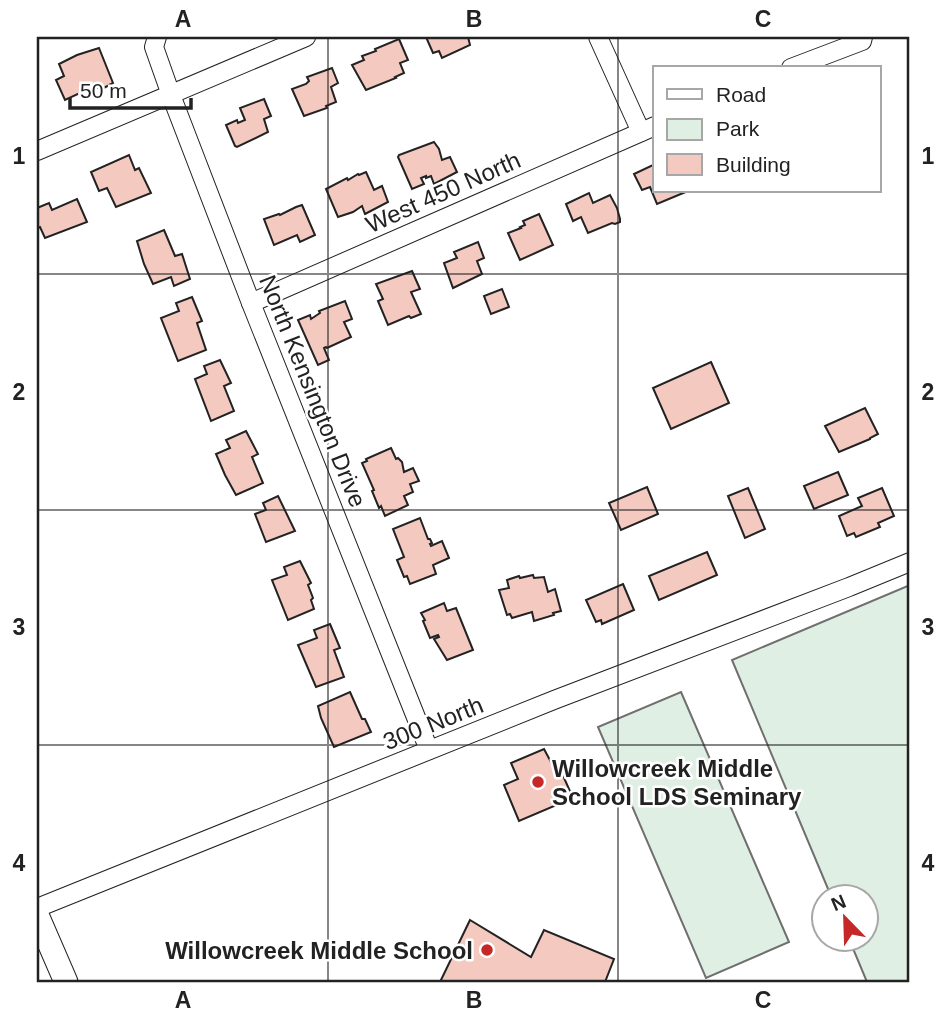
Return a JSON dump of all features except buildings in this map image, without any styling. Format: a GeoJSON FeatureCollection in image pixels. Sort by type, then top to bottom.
{"type":"FeatureCollection","features":[{"type":"Feature","properties":{"kind":"main road"},"geometry":{"type":"LineString","coordinates":[[37,915],[66,982]]}},
{"type":"Feature","properties":{"kind":"street"},"geometry":{"type":"LineString","coordinates":[[37,151],[306,37]]}},
{"type":"Feature","properties":{"kind":"street"},"geometry":{"type":"LineString","coordinates":[[598,37],[648,129]]}},
{"type":"Feature","properties":{"kind":"street"},"geometry":{"type":"LineString","coordinates":[[796,66],[863,39]]}},
{"type":"Feature","properties":{"kind":"street","name":"North Kensington Drive"},"geometry":{"type":"LineString","coordinates":[[156,42],[171,95],[251,303],[429,750]]}},
{"type":"Feature","properties":{"kind":"street","name":"West 450 North"},"geometry":{"type":"LineString","coordinates":[[251,303],[648,129]]}},
{"type":"Feature","properties":{"kind":"street","name":"300 North"},"geometry":{"type":"LineString","coordinates":[[37,908],[554,700],[910,562]]}},
{"type":"Feature","properties":{"kind":"green space"},"geometry":{"type":"Polygon","coordinates":[[[910,585],[910,982],[867,982],[855,953],[880,953],[880,883],[826,883],[732,660],[910,585]]]}},
{"type":"Feature","properties":{"kind":"green space"},"geometry":{"type":"Polygon","coordinates":[[[681,692],[789,942],[706,978],[598,727],[681,692]]]}},
{"type":"Feature","properties":{"kind":"place","name":"Willowcreek Middle School LDS Seminary"},"geometry":{"type":"Point","coordinates":[538,782]}},
{"type":"Feature","properties":{"kind":"place","name":"Willowcreek Middle School"},"geometry":{"type":"Point","coordinates":[487,950]}}]}
